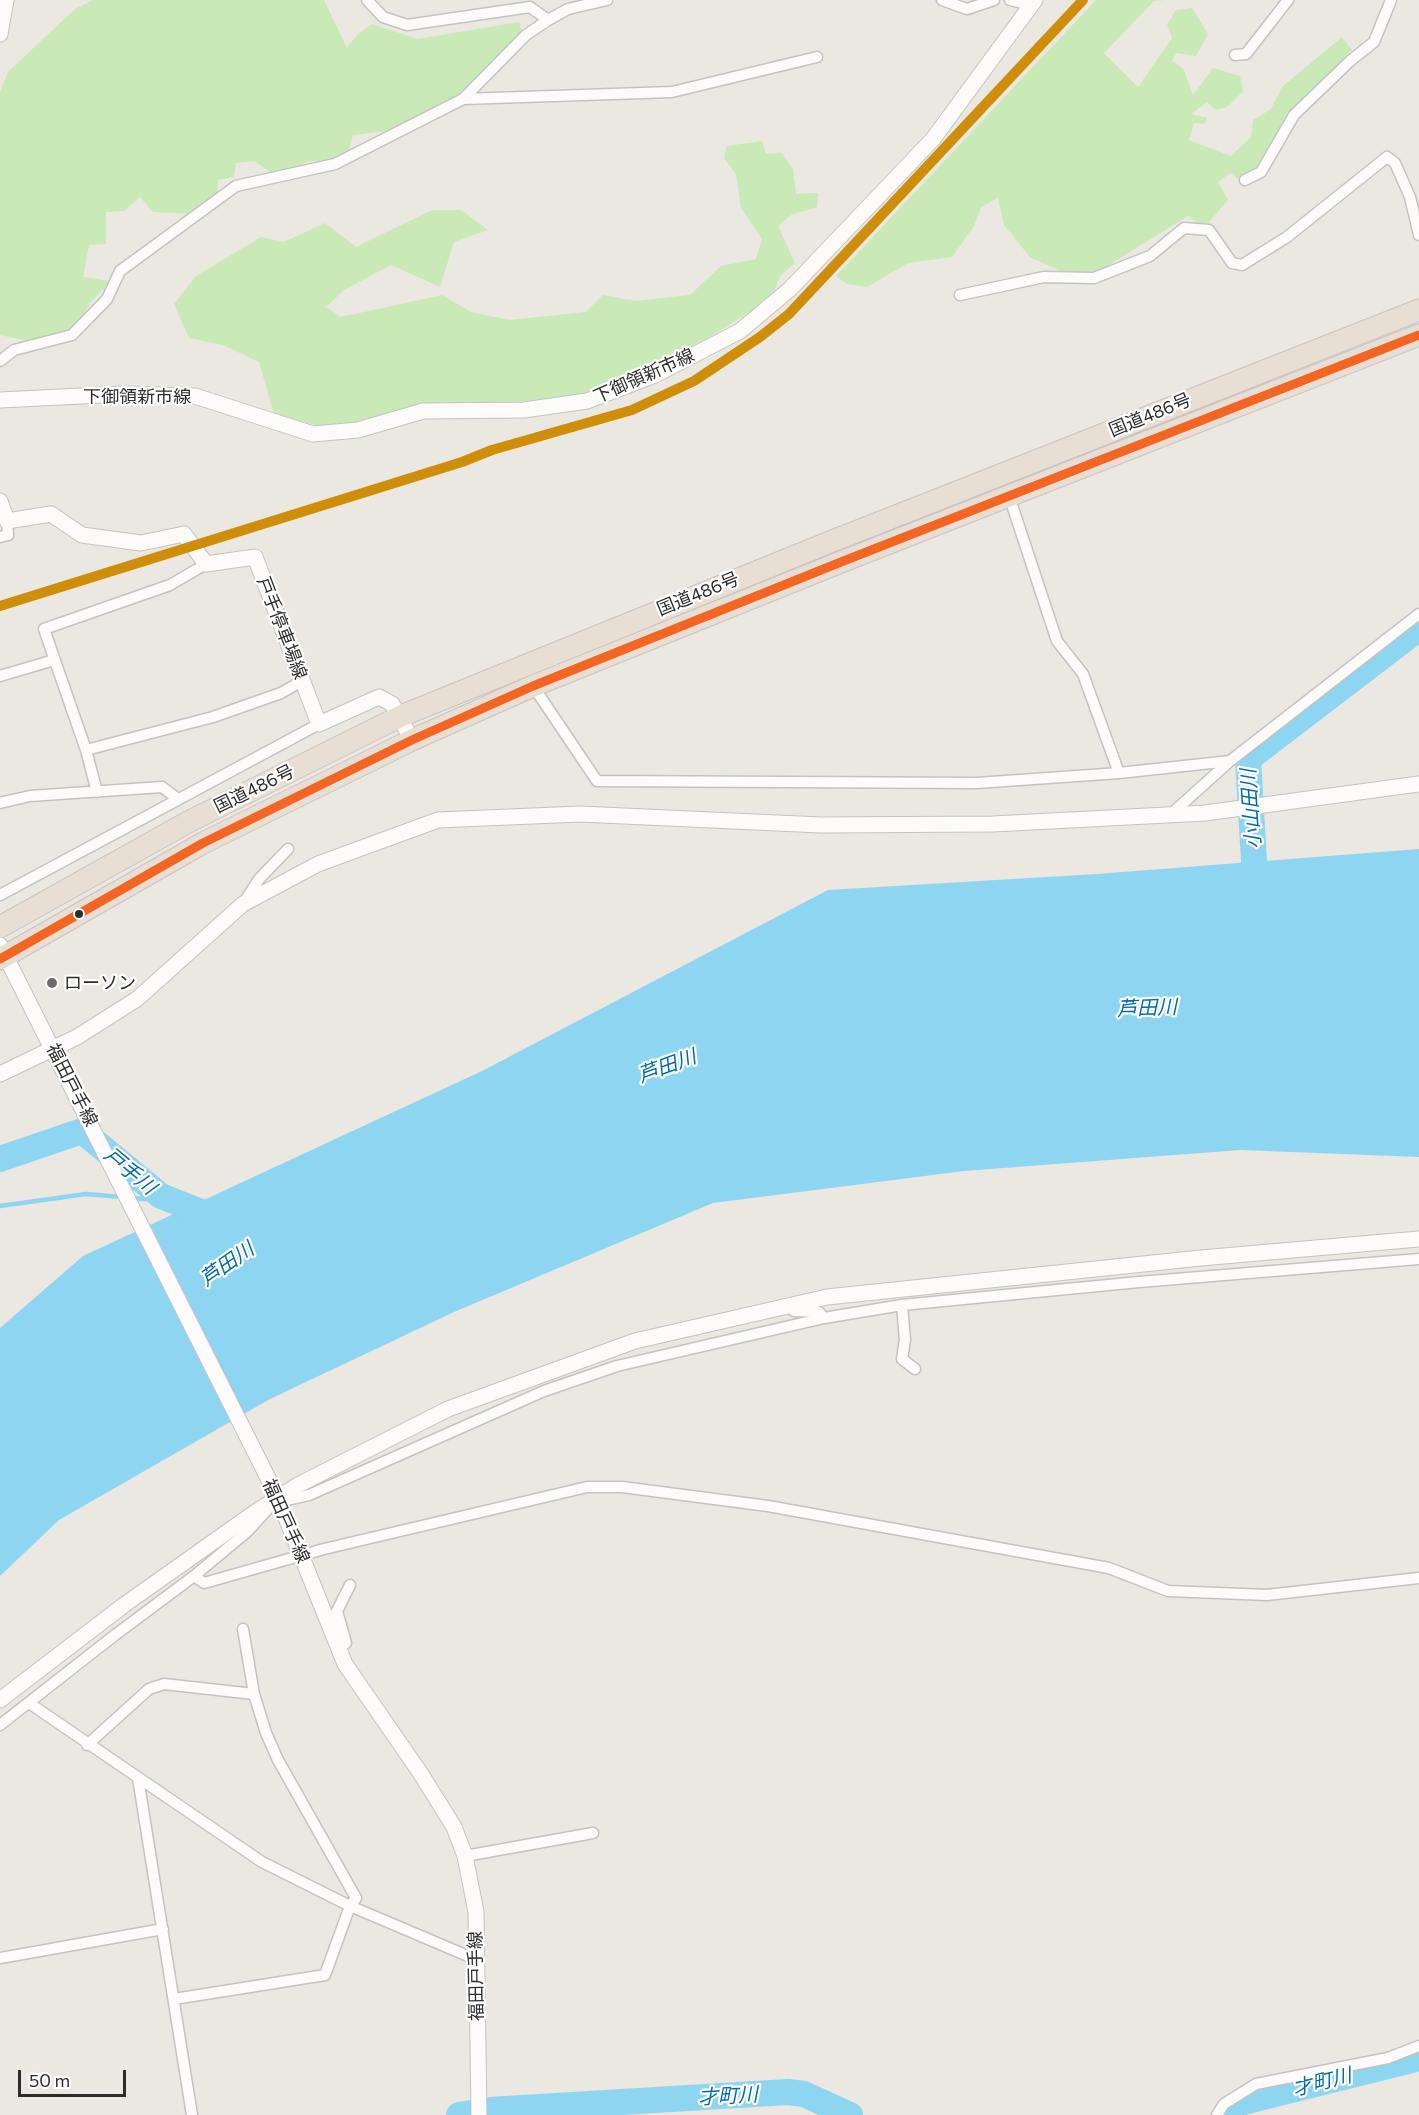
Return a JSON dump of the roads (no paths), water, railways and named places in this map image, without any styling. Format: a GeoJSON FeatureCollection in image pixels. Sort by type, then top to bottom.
{"type":"FeatureCollection","features":[{"type":"Feature","properties":{"kind":"highway","name":"国道486号"},"geometry":{"type":"LineString","coordinates":[[0,927],[189,821],[400,716],[819,546],[1419,310]]}},
{"type":"Feature","properties":{"kind":"highway","name":"国道486号"},"geometry":{"type":"LineString","coordinates":[[2,953],[203,843],[412,740],[533,686],[1419,335]]}},
{"type":"Feature","properties":{"kind":"main road"},"geometry":{"type":"LineString","coordinates":[[0,34],[6,0]]}},
{"type":"Feature","properties":{"kind":"main road","name":"下御領新市線"},"geometry":{"type":"LineString","coordinates":[[0,400],[122,394],[195,396],[313,434],[358,430],[423,411],[524,410],[587,401],[655,375],[740,331],[790,289],[933,139],[1033,2]]}},
{"type":"Feature","properties":{"kind":"main road"},"geometry":{"type":"LineString","coordinates":[[0,501],[7,521],[51,514],[82,536],[141,543],[184,534],[206,564]]}},
{"type":"Feature","properties":{"kind":"main road","name":"戸手停車場線"},"geometry":{"type":"LineString","coordinates":[[206,564],[255,557],[319,724]]}},
{"type":"Feature","properties":{"kind":"main road"},"geometry":{"type":"LineString","coordinates":[[319,724],[379,698],[392,704],[412,740]]}},
{"type":"Feature","properties":{"kind":"main road"},"geometry":{"type":"LineString","coordinates":[[0,1074],[53,1049],[137,999],[243,904],[318,864],[438,820],[580,814],[821,825],[993,825],[1170,815],[1419,784]]}},
{"type":"Feature","properties":{"kind":"main road","name":"福田戸手線"},"geometry":{"type":"LineString","coordinates":[[2,953],[65,1071],[276,1494],[345,1664],[448,1818],[465,1856],[476,1912],[479,2112]]}},
{"type":"Feature","properties":{"kind":"main road"},"geometry":{"type":"LineString","coordinates":[[0,1700],[276,1494],[448,1409],[635,1341],[827,1297],[1201,1258],[1419,1239]]}},
{"type":"Feature","properties":{"kind":"street"},"geometry":{"type":"LineString","coordinates":[[367,0],[383,17],[407,25],[530,7],[548,20]]}},
{"type":"Feature","properties":{"kind":"street"},"geometry":{"type":"LineString","coordinates":[[0,361],[14,350],[72,334],[107,299],[120,271],[236,186],[334,164],[463,99],[526,35],[548,20],[568,9],[607,0]]}},
{"type":"Feature","properties":{"kind":"street"},"geometry":{"type":"LineString","coordinates":[[942,0],[967,9],[994,0]]}},
{"type":"Feature","properties":{"kind":"street"},"geometry":{"type":"LineString","coordinates":[[1010,0],[1033,2]]}},
{"type":"Feature","properties":{"kind":"street"},"geometry":{"type":"LineString","coordinates":[[1234,55],[1246,54],[1288,0]]}},
{"type":"Feature","properties":{"kind":"street"},"geometry":{"type":"LineString","coordinates":[[1245,180],[1261,172],[1294,115],[1350,61],[1374,42],[1391,0]]}},
{"type":"Feature","properties":{"kind":"street"},"geometry":{"type":"LineString","coordinates":[[463,99],[672,92],[817,57]]}},
{"type":"Feature","properties":{"kind":"street"},"geometry":{"type":"LineString","coordinates":[[960,295],[1044,277],[1094,278],[1150,256],[1184,228],[1209,230],[1232,264],[1242,265],[1287,237],[1387,157],[1395,163],[1415,193],[1419,235]]}},
{"type":"Feature","properties":{"kind":"street"},"geometry":{"type":"LineString","coordinates":[[1009,496],[1057,641],[1083,674],[1119,773]]}},
{"type":"Feature","properties":{"kind":"street"},"geometry":{"type":"LineString","coordinates":[[0,537],[8,535],[7,521]]}},
{"type":"Feature","properties":{"kind":"street"},"geometry":{"type":"LineString","coordinates":[[97,792],[86,750],[44,629],[170,585],[206,564]]}},
{"type":"Feature","properties":{"kind":"street"},"geometry":{"type":"LineString","coordinates":[[1170,815],[1230,761],[1419,614]]}},
{"type":"Feature","properties":{"kind":"street"},"geometry":{"type":"LineString","coordinates":[[0,676],[54,660]]}},
{"type":"Feature","properties":{"kind":"street"},"geometry":{"type":"LineString","coordinates":[[86,750],[213,717],[281,693],[302,681]]}},
{"type":"Feature","properties":{"kind":"street"},"geometry":{"type":"LineString","coordinates":[[533,686],[597,781],[977,783],[1119,773],[1230,761]]}},
{"type":"Feature","properties":{"kind":"street"},"geometry":{"type":"LineString","coordinates":[[0,895],[319,724]]}},
{"type":"Feature","properties":{"kind":"street"},"geometry":{"type":"LineString","coordinates":[[0,803],[30,796],[162,787],[178,799]]}},
{"type":"Feature","properties":{"kind":"street"},"geometry":{"type":"LineString","coordinates":[[243,904],[260,879],[288,849]]}},
{"type":"Feature","properties":{"kind":"street"},"geometry":{"type":"LineString","coordinates":[[0,1725],[194,1576],[248,1530],[276,1494],[291,1500],[309,1495],[544,1391],[617,1366],[824,1318],[902,1305],[1138,1282],[1419,1259]]}},
{"type":"Feature","properties":{"kind":"street"},"geometry":{"type":"LineString","coordinates":[[902,1305],[905,1340],[902,1359],[915,1369]]}},
{"type":"Feature","properties":{"kind":"street"},"geometry":{"type":"LineString","coordinates":[[786,1306],[794,1311],[819,1312],[824,1318]]}},
{"type":"Feature","properties":{"kind":"street"},"geometry":{"type":"LineString","coordinates":[[194,1576],[204,1583],[587,1487],[622,1487],[779,1508],[1098,1566],[1168,1591],[1267,1595],[1419,1578]]}},
{"type":"Feature","properties":{"kind":"street"},"geometry":{"type":"LineString","coordinates":[[338,1649],[346,1643],[337,1611],[350,1585]]}},
{"type":"Feature","properties":{"kind":"street"},"geometry":{"type":"LineString","coordinates":[[174,1999],[325,1975],[350,1906],[356,1899],[278,1760],[266,1734],[254,1694],[243,1629]]}},
{"type":"Feature","properties":{"kind":"street"},"geometry":{"type":"LineString","coordinates":[[87,1744],[149,1689],[164,1684],[254,1694]]}},
{"type":"Feature","properties":{"kind":"street"},"geometry":{"type":"LineString","coordinates":[[29,1702],[262,1862],[350,1906],[475,1959]]}},
{"type":"Feature","properties":{"kind":"street"},"geometry":{"type":"LineString","coordinates":[[138,1778],[192,2115]]}},
{"type":"Feature","properties":{"kind":"street"},"geometry":{"type":"LineString","coordinates":[[465,1856],[593,1833]]}},
{"type":"Feature","properties":{"kind":"street"},"geometry":{"type":"LineString","coordinates":[[0,1958],[163,1929]]}},
{"type":"Feature","properties":{"kind":"street"},"geometry":{"type":"LineString","coordinates":[[1217,2115],[1224,2104],[1256,2084],[1388,2058],[1419,2046]]}},
{"type":"Feature","properties":{"kind":"water","name":"芦田川"},"geometry":{"type":"Polygon","coordinates":[[[1419,849],[1419,1157],[1240,1150],[964,1171],[713,1203],[454,1312],[270,1399],[59,1520],[0,1576],[0,1328],[83,1256],[482,1071],[828,890],[1097,874],[1419,849]]]}},
{"type":"Feature","properties":{"kind":"waterway","name":"小山田川"},"geometry":{"type":"LineString","coordinates":[[1256,895],[1248,759],[1419,628]]}},
{"type":"Feature","properties":{"kind":"waterway","name":"戸手川"},"geometry":{"type":"LineString","coordinates":[[0,1159],[82,1131],[161,1196],[221,1220]]}},
{"type":"Feature","properties":{"kind":"waterway"},"geometry":{"type":"LineString","coordinates":[[0,1206],[86,1194],[122,1197]]}},
{"type":"Feature","properties":{"kind":"waterway"},"geometry":{"type":"LineString","coordinates":[[131,1198],[157,1200],[189,1211]]}},
{"type":"Feature","properties":{"kind":"waterway","name":"才町川"},"geometry":{"type":"LineString","coordinates":[[1232,2115],[1239,2103],[1419,2058]]}},
{"type":"Feature","properties":{"kind":"waterway","name":"才町川"},"geometry":{"type":"LineString","coordinates":[[459,2115],[489,2110],[788,2092],[804,2094],[850,2115]]}},
{"type":"Feature","properties":{"kind":"place","name":"ローソン"},"geometry":{"type":"Point","coordinates":[52,983]}}]}
